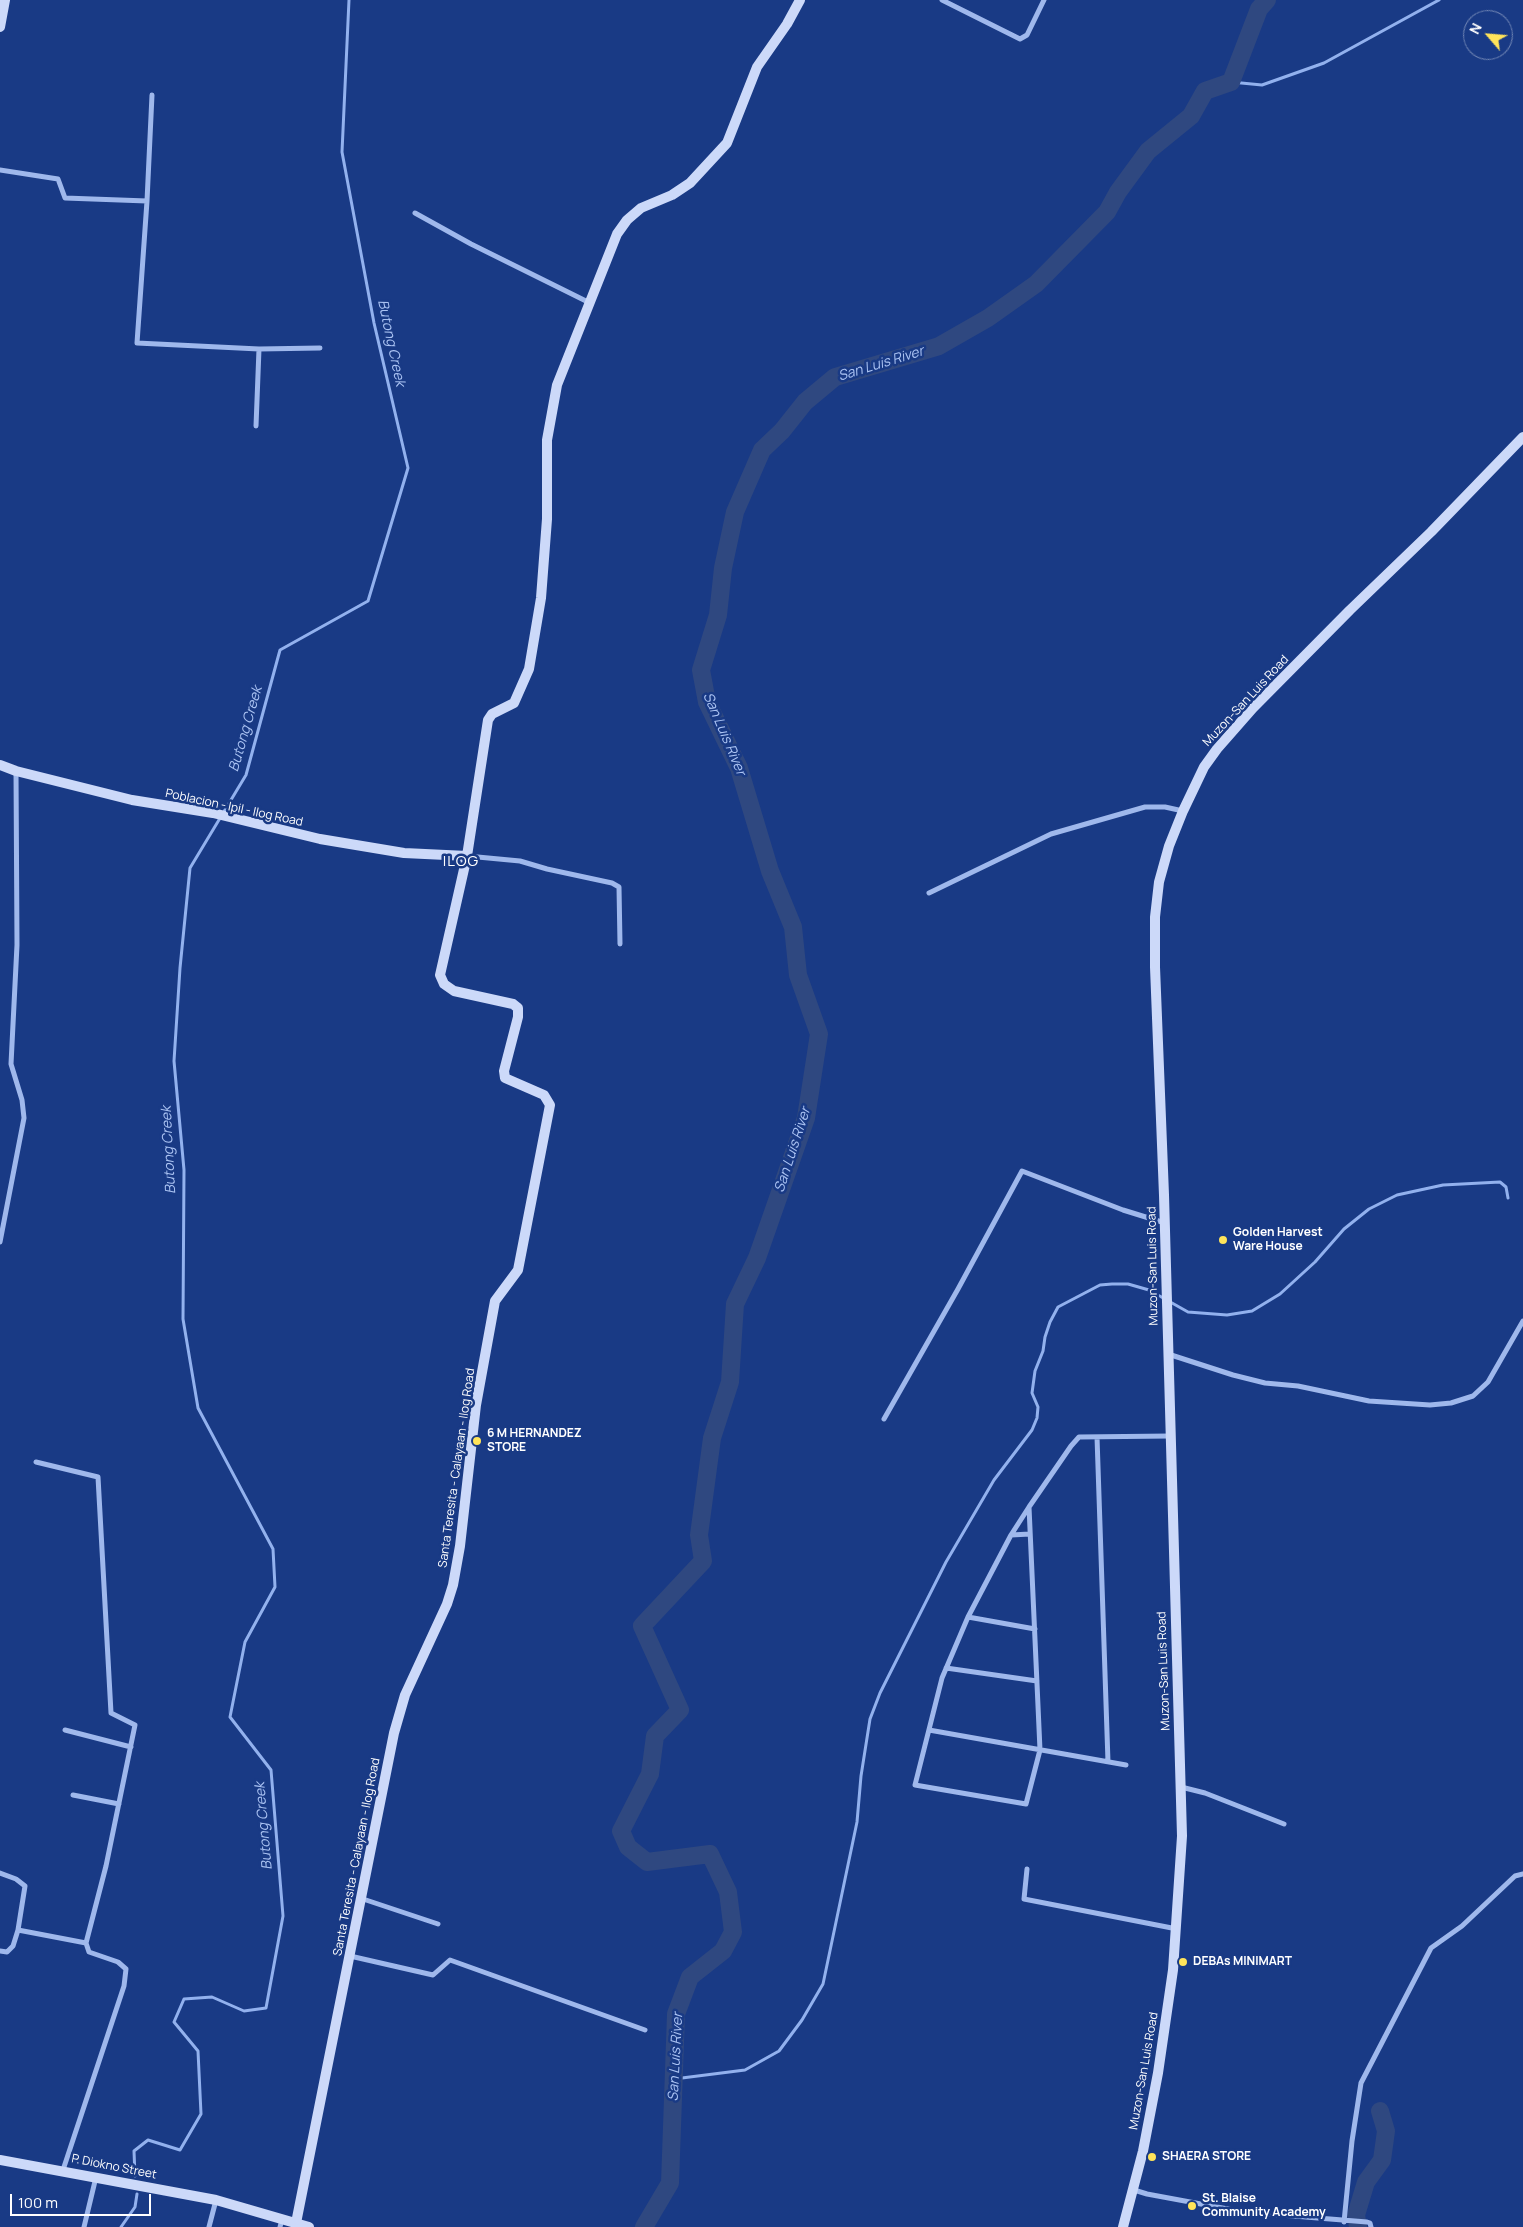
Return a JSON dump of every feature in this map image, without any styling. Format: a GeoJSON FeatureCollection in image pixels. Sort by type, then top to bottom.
{"type":"FeatureCollection","features":[{"type":"Feature","properties":{"kind":"street"},"geometry":{"type":"LineString","coordinates":[[0,27],[5,0]]}},
{"type":"Feature","properties":{"kind":"street","name":"Santa Teresita - Calayaan - Ilog Road"},"geometry":{"type":"LineString","coordinates":[[296,2224],[360,1898],[399,1713],[405,1695],[447,1604],[453,1585],[460,1546],[476,1405],[495,1301],[518,1270],[550,1105],[544,1095],[505,1078],[504,1071],[518,1017],[518,1008],[513,1004],[454,991],[444,984],[440,975],[467,856],[488,720],[492,714],[514,702],[529,669],[541,598],[547,519],[547,440],[557,385],[617,234],[627,220],[641,208],[672,195],[690,183],[727,143],[757,67],[787,24],[800,0]]}},
{"type":"Feature","properties":{"kind":"street"},"geometry":{"type":"LineString","coordinates":[[942,0],[1020,39],[1027,35],[1044,0]]}},
{"type":"Feature","properties":{"kind":"street"},"geometry":{"type":"LineString","coordinates":[[152,95],[137,343],[259,349],[320,348]]}},
{"type":"Feature","properties":{"kind":"street"},"geometry":{"type":"LineString","coordinates":[[0,170],[58,179],[65,198],[147,201]]}},
{"type":"Feature","properties":{"kind":"street"},"geometry":{"type":"LineString","coordinates":[[415,213],[590,303]]}},
{"type":"Feature","properties":{"kind":"street"},"geometry":{"type":"LineString","coordinates":[[256,426],[259,349]]}},
{"type":"Feature","properties":{"kind":"street","name":"Muzon-San Luis Road"},"geometry":{"type":"LineString","coordinates":[[1123,2227],[1134,2190],[1158,2073],[1177,1929],[1181,1876],[1181,1786],[1155,918],[1163,865],[1183,810],[1204,768],[1217,749],[1523,437]]}},
{"type":"Feature","properties":{"kind":"street","name":"Poblacion - Ipil - Ilog Road"},"geometry":{"type":"LineString","coordinates":[[0,765],[16,771],[132,800],[244,820],[320,839],[395,852],[467,856]]}},
{"type":"Feature","properties":{"kind":"street"},"geometry":{"type":"LineString","coordinates":[[0,1242],[24,1118],[22,1100],[11,1064],[17,945],[16,771]]}},
{"type":"Feature","properties":{"kind":"street"},"geometry":{"type":"LineString","coordinates":[[929,893],[1051,834],[1145,807],[1165,807],[1183,810]]}},
{"type":"Feature","properties":{"kind":"street"},"geometry":{"type":"LineString","coordinates":[[467,856],[520,860],[546,869],[612,883],[619,888],[620,944]]}},
{"type":"Feature","properties":{"kind":"street"},"geometry":{"type":"LineString","coordinates":[[884,1420],[1022,1171],[1165,1224]]}},
{"type":"Feature","properties":{"kind":"street"},"geometry":{"type":"LineString","coordinates":[[1168,1354],[1257,1381],[1298,1386],[1369,1401],[1430,1405],[1451,1403],[1473,1396],[1488,1382],[1523,1321]]}},
{"type":"Feature","properties":{"kind":"street"},"geometry":{"type":"LineString","coordinates":[[1029,1507],[1040,1750],[1026,1804],[915,1785],[946,1668],[968,1617],[1011,1535],[1029,1507],[1079,1437],[1170,1436]]}},
{"type":"Feature","properties":{"kind":"street"},"geometry":{"type":"LineString","coordinates":[[1097,1437],[1108,1762]]}},
{"type":"Feature","properties":{"kind":"street"},"geometry":{"type":"LineString","coordinates":[[36,1462],[98,1477],[111,1712],[136,1725],[106,1866],[86,1943],[89,1952],[118,1962],[126,1969],[124,1986],[63,2170]]}},
{"type":"Feature","properties":{"kind":"street"},"geometry":{"type":"LineString","coordinates":[[1011,1535],[1030,1534]]}},
{"type":"Feature","properties":{"kind":"street"},"geometry":{"type":"LineString","coordinates":[[968,1617],[1035,1629]]}},
{"type":"Feature","properties":{"kind":"street"},"geometry":{"type":"LineString","coordinates":[[946,1668],[1037,1681]]}},
{"type":"Feature","properties":{"kind":"street"},"geometry":{"type":"LineString","coordinates":[[65,1730],[131,1747]]}},
{"type":"Feature","properties":{"kind":"street"},"geometry":{"type":"LineString","coordinates":[[929,1730],[1126,1765]]}},
{"type":"Feature","properties":{"kind":"street"},"geometry":{"type":"LineString","coordinates":[[1181,1786],[1205,1793],[1284,1824]]}},
{"type":"Feature","properties":{"kind":"street"},"geometry":{"type":"LineString","coordinates":[[73,1795],[119,1804]]}},
{"type":"Feature","properties":{"kind":"street"},"geometry":{"type":"LineString","coordinates":[[1027,1869],[1024,1899],[1177,1929]]}},
{"type":"Feature","properties":{"kind":"street"},"geometry":{"type":"LineString","coordinates":[[0,1874],[16,1879],[25,1886],[18,1930],[13,1946],[7,1952],[0,1951]]}},
{"type":"Feature","properties":{"kind":"street"},"geometry":{"type":"LineString","coordinates":[[1344,2222],[1361,2083],[1431,1948],[1462,1926],[1515,1876],[1523,1874]]}},
{"type":"Feature","properties":{"kind":"street"},"geometry":{"type":"LineString","coordinates":[[360,1898],[438,1924]]}},
{"type":"Feature","properties":{"kind":"street"},"geometry":{"type":"LineString","coordinates":[[18,1930],[86,1943]]}},
{"type":"Feature","properties":{"kind":"street"},"geometry":{"type":"LineString","coordinates":[[350,1956],[433,1975],[450,1960],[645,2030]]}},
{"type":"Feature","properties":{"kind":"street","name":"P. Diokno Street"},"geometry":{"type":"LineString","coordinates":[[0,2160],[63,2170],[216,2200],[281,2223],[309,2227]]}},
{"type":"Feature","properties":{"kind":"street"},"geometry":{"type":"LineString","coordinates":[[84,2227],[96,2177]]}},
{"type":"Feature","properties":{"kind":"street"},"geometry":{"type":"LineString","coordinates":[[1134,2190],[1244,2212],[1369,2225]]}},
{"type":"Feature","properties":{"kind":"street"},"geometry":{"type":"LineString","coordinates":[[209,2227],[216,2200]]}},
{"type":"Feature","properties":{"kind":"waterway","name":"Butong Creek"},"geometry":{"type":"LineString","coordinates":[[135,2176],[134,2151],[148,2140],[180,2150],[201,2114],[198,2051],[174,2022],[184,1999],[212,1997],[244,2011],[266,2008],[283,1916],[271,1770],[230,1717],[245,1642],[275,1587],[273,1549],[198,1408],[183,1319],[184,1170],[174,1061],[180,968],[190,868],[246,775],[280,650],[368,601],[408,468],[374,323],[342,152],[349,0]]}},
{"type":"Feature","properties":{"kind":"waterway","name":"San Luis River"},"geometry":{"type":"LineString","coordinates":[[644,2227],[670,2183],[676,2014],[690,1977],[723,1951],[733,1932],[728,1892],[710,1854],[647,1862],[628,1847],[621,1831],[650,1774],[655,1736],[680,1710],[642,1626],[703,1561],[699,1535],[712,1438],[730,1382],[735,1304],[757,1258],[806,1118],[819,1034],[798,975],[793,927],[770,871],[739,768],[707,702],[701,670],[718,615],[723,568],[735,512],[762,450],[782,431],[805,402],[835,377],[939,346],[988,318],[1036,284],[1107,212],[1118,192],[1148,151],[1191,116],[1205,91],[1231,82],[1259,9],[1267,0]]}},
{"type":"Feature","properties":{"kind":"waterway"},"geometry":{"type":"LineString","coordinates":[[1231,82],[1262,85],[1324,63],[1439,0]]}},
{"type":"Feature","properties":{"kind":"waterway"},"geometry":{"type":"LineString","coordinates":[[674,2079],[745,2070],[779,2051],[802,2020],[823,1984],[857,1822],[861,1776],[870,1719],[880,1693],[946,1562],[994,1480],[1032,1430],[1037,1418],[1038,1407],[1032,1393],[1035,1371],[1043,1351],[1050,1322],[1058,1307],[1100,1285],[1128,1284],[1149,1290],[1188,1312],[1227,1315],[1252,1311],[1280,1294],[1315,1262],[1344,1229],[1369,1209],[1397,1195],[1443,1185],[1500,1182],[1506,1187],[1508,1198]]}},
{"type":"Feature","properties":{"kind":"waterway"},"geometry":{"type":"LineString","coordinates":[[1358,2227],[1356,2215],[1366,2182],[1382,2160],[1386,2131],[1380,2111]]}},
{"type":"Feature","properties":{"kind":"waterway","name":"Butong Creek"},"geometry":{"type":"LineString","coordinates":[[121,2227],[135,2207],[137,2194]]}},
{"type":"Feature","properties":{"kind":"place","name":"Golden Harvest Ware House"},"geometry":{"type":"Point","coordinates":[1223,1240]}},
{"type":"Feature","properties":{"kind":"place","name":"6 M HERNANDEZ STORE"},"geometry":{"type":"Point","coordinates":[477,1441]}},
{"type":"Feature","properties":{"kind":"place","name":"DEBAs MINIMART"},"geometry":{"type":"Point","coordinates":[1183,1962]}},
{"type":"Feature","properties":{"kind":"place","name":"SHAERA STORE"},"geometry":{"type":"Point","coordinates":[1152,2157]}},
{"type":"Feature","properties":{"kind":"place","name":"St. Blaise Community Academy"},"geometry":{"type":"Point","coordinates":[1192,2206]}},
{"type":"Feature","properties":{"kind":"district","name":"ILOG"},"geometry":{"type":"Point","coordinates":[461,862]}}]}
